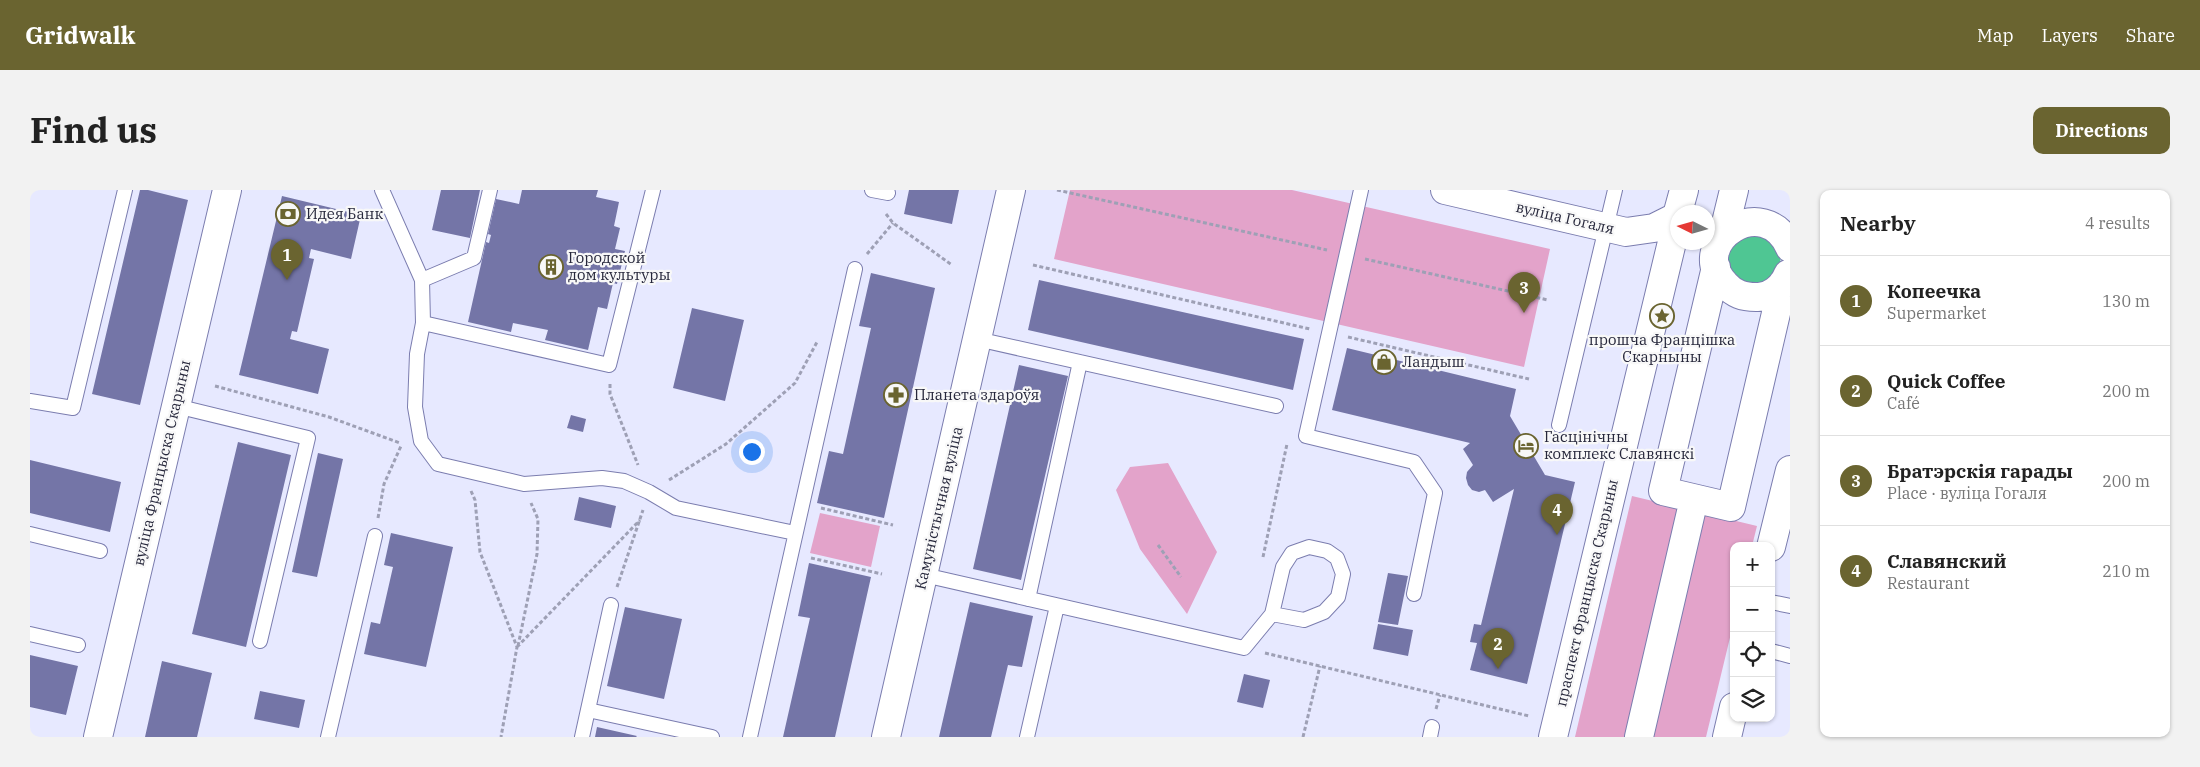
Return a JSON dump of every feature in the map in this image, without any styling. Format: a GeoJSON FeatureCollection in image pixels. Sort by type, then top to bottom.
{"type":"FeatureCollection","features":[{"type":"Feature","properties":{"kind":"street","name":"вуліца Францыска Скарыны"},"geometry":{"type":"LineString","coordinates":[[98,737],[227,190]]}},
{"type":"Feature","properties":{"kind":"street","name":"Камуністычная вуліца"},"geometry":{"type":"LineString","coordinates":[[886,737],[1011,190]]}},
{"type":"Feature","properties":{"kind":"street","name":"вуліца Гогаля"},"geometry":{"type":"LineString","coordinates":[[1445,190],[1616,230],[1654,228],[1670,219]]}},
{"type":"Feature","properties":{"kind":"street","name":"праспект Францыска Скарыны"},"geometry":{"type":"LineString","coordinates":[[1680,205],[1684,190]]}},
{"type":"Feature","properties":{"kind":"street"},"geometry":{"type":"LineString","coordinates":[[1734,190],[1723,235],[1715,250],[1716,267],[1720,280],[1731,291],[1744,297],[1759,297],[1774,292],[1786,277]]}},
{"type":"Feature","properties":{"kind":"street"},"geometry":{"type":"LineString","coordinates":[[1723,235],[1733,226],[1747,220],[1762,221],[1776,227],[1786,238],[1790,248]]}},
{"type":"Feature","properties":{"kind":"street","name":"вуліца Гогаля"},"geometry":{"type":"LineString","coordinates":[[1616,230],[1649,250],[1664,272]]}},
{"type":"Feature","properties":{"kind":"street","name":"праспект Францыска Скарыны"},"geometry":{"type":"LineString","coordinates":[[1554,737],[1670,248]]}},
{"type":"Feature","properties":{"kind":"street"},"geometry":{"type":"LineString","coordinates":[[1716,267],[1663,491],[1731,507],[1786,277]]}},
{"type":"Feature","properties":{"kind":"street"},"geometry":{"type":"LineString","coordinates":[[1772,542],[1790,470]]}},
{"type":"Feature","properties":{"kind":"street"},"geometry":{"type":"LineString","coordinates":[[1639,737],[1694,499]]}},
{"type":"Feature","properties":{"kind":"street"},"geometry":{"type":"LineString","coordinates":[[1727,737],[1730,722]]}},
{"type":"Feature","properties":{"kind":"lane"},"geometry":{"type":"LineString","coordinates":[[30,401],[73,408],[125,190]]}},
{"type":"Feature","properties":{"kind":"lane"},"geometry":{"type":"LineString","coordinates":[[382,190],[422,280],[422,324],[417,354],[415,407],[421,441],[438,464],[524,484],[602,478],[624,481],[649,492],[676,508],[796,533]]}},
{"type":"Feature","properties":{"kind":"lane"},"geometry":{"type":"LineString","coordinates":[[422,280],[474,258],[490,190]]}},
{"type":"Feature","properties":{"kind":"lane"},"geometry":{"type":"LineString","coordinates":[[422,324],[610,365],[653,190]]}},
{"type":"Feature","properties":{"kind":"lane"},"geometry":{"type":"LineString","coordinates":[[872,190],[888,193]]}},
{"type":"Feature","properties":{"kind":"lane"},"geometry":{"type":"LineString","coordinates":[[1361,190],[1306,436],[1414,462],[1435,493],[1414,594]]}},
{"type":"Feature","properties":{"kind":"lane"},"geometry":{"type":"LineString","coordinates":[[1559,425],[1616,230],[1615,190]]}},
{"type":"Feature","properties":{"kind":"lane"},"geometry":{"type":"LineString","coordinates":[[750,737],[855,269]]}},
{"type":"Feature","properties":{"kind":"lane"},"geometry":{"type":"LineString","coordinates":[[977,339],[1276,406]]}},
{"type":"Feature","properties":{"kind":"lane"},"geometry":{"type":"LineString","coordinates":[[1028,599],[1080,362]]}},
{"type":"Feature","properties":{"kind":"lane"},"geometry":{"type":"LineString","coordinates":[[176,406],[308,438],[260,641]]}},
{"type":"Feature","properties":{"kind":"lane"},"geometry":{"type":"LineString","coordinates":[[30,534],[100,551]]}},
{"type":"Feature","properties":{"kind":"lane"},"geometry":{"type":"LineString","coordinates":[[328,737],[375,536]]}},
{"type":"Feature","properties":{"kind":"lane"},"geometry":{"type":"LineString","coordinates":[[924,575],[1244,648],[1272,614],[1283,567],[1292,553],[1309,546],[1327,551],[1337,558],[1343,574],[1338,597],[1324,612],[1304,620],[1272,614]]}},
{"type":"Feature","properties":{"kind":"lane"},"geometry":{"type":"LineString","coordinates":[[1775,603],[1790,606]]}},
{"type":"Feature","properties":{"kind":"lane"},"geometry":{"type":"LineString","coordinates":[[582,737],[612,604]]}},
{"type":"Feature","properties":{"kind":"lane"},"geometry":{"type":"LineString","coordinates":[[1027,737],[1057,606]]}},
{"type":"Feature","properties":{"kind":"lane"},"geometry":{"type":"LineString","coordinates":[[30,634],[78,645]]}},
{"type":"Feature","properties":{"kind":"lane"},"geometry":{"type":"LineString","coordinates":[[1775,651],[1790,656]]}},
{"type":"Feature","properties":{"kind":"lane"},"geometry":{"type":"LineString","coordinates":[[588,710],[712,737]]}},
{"type":"Feature","properties":{"kind":"path"},"geometry":{"type":"LineString","coordinates":[[1057,190],[1548,300]]}},
{"type":"Feature","properties":{"kind":"path"},"geometry":{"type":"LineString","coordinates":[[883,210],[893,223],[952,265]]}},
{"type":"Feature","properties":{"kind":"path"},"geometry":{"type":"LineString","coordinates":[[855,269],[893,223]]}},
{"type":"Feature","properties":{"kind":"path"},"geometry":{"type":"LineString","coordinates":[[1033,265],[1529,379]]}},
{"type":"Feature","properties":{"kind":"path"},"geometry":{"type":"LineString","coordinates":[[649,492],[726,444],[795,383],[818,339]]}},
{"type":"Feature","properties":{"kind":"path"},"geometry":{"type":"LineString","coordinates":[[610,365],[610,394],[649,492],[612,604]]}},
{"type":"Feature","properties":{"kind":"path"},"geometry":{"type":"LineString","coordinates":[[214,386],[329,417],[402,443],[438,464]]}},
{"type":"Feature","properties":{"kind":"path"},"geometry":{"type":"LineString","coordinates":[[1262,564],[1287,441]]}},
{"type":"Feature","properties":{"kind":"path"},"geometry":{"type":"LineString","coordinates":[[375,536],[384,484],[402,443]]}},
{"type":"Feature","properties":{"kind":"path"},"geometry":{"type":"LineString","coordinates":[[462,470],[475,500],[480,552],[517,647]]}},
{"type":"Feature","properties":{"kind":"path"},"geometry":{"type":"LineString","coordinates":[[501,737],[517,647],[537,554],[538,519],[524,484]]}},
{"type":"Feature","properties":{"kind":"path"},"geometry":{"type":"LineString","coordinates":[[802,504],[893,525]]}},
{"type":"Feature","properties":{"kind":"path"},"geometry":{"type":"LineString","coordinates":[[517,647],[641,519]]}},
{"type":"Feature","properties":{"kind":"path"},"geometry":{"type":"LineString","coordinates":[[1158,545],[1181,577]]}},
{"type":"Feature","properties":{"kind":"path"},"geometry":{"type":"LineString","coordinates":[[791,553],[882,574]]}},
{"type":"Feature","properties":{"kind":"path"},"geometry":{"type":"LineString","coordinates":[[1244,648],[1529,716]]}},
{"type":"Feature","properties":{"kind":"path"},"geometry":{"type":"LineString","coordinates":[[1303,737],[1320,666]]}},
{"type":"Feature","properties":{"kind":"shaded area"},"geometry":{"type":"Polygon","coordinates":[[[1070,190],[1292,190],[1550,249],[1524,367],[1054,259],[1070,190]]]}},
{"type":"Feature","properties":{"kind":"shaded area"},"geometry":{"type":"Polygon","coordinates":[[[1739,236],[1769,237],[1779,252],[1779,266],[1766,282],[1753,286],[1747,285],[1731,273],[1727,253],[1739,236]]]}},
{"type":"Feature","properties":{"kind":"shaded area"},"geometry":{"type":"Polygon","coordinates":[[[1168,463],[1217,552],[1187,614],[1140,549],[1116,490],[1130,467],[1168,463]]]}},
{"type":"Feature","properties":{"kind":"shaded area"},"geometry":{"type":"Polygon","coordinates":[[[1632,496],[1757,526],[1753,542],[1730,542],[1730,638],[1706,737],[1575,737],[1632,496]]]}},
{"type":"Feature","properties":{"kind":"shaded area"},"geometry":{"type":"Polygon","coordinates":[[[820,513],[880,526],[871,567],[810,553],[820,513]]]}},
{"type":"Feature","properties":{"kind":"building"},"geometry":{"type":"Polygon","coordinates":[[[140,190],[148,190],[188,200],[140,405],[92,394],[140,190]]]}},
{"type":"Feature","properties":{"kind":"building"},"geometry":{"type":"Polygon","coordinates":[[[441,190],[480,190],[470,238],[432,230],[441,190]]]}},
{"type":"Feature","properties":{"kind":"building","name":"Городской дом культуры"},"geometry":{"type":"Polygon","coordinates":[[[522,190],[598,190],[596,197],[619,202],[614,226],[620,228],[615,249],[625,251],[617,284],[613,283],[607,309],[598,307],[588,350],[545,340],[548,330],[513,323],[511,332],[468,322],[486,242],[489,243],[491,235],[488,234],[496,199],[519,204],[522,190]]]}},
{"type":"Feature","properties":{"kind":"building"},"geometry":{"type":"Polygon","coordinates":[[[909,190],[959,190],[952,224],[904,214],[909,190]]]}},
{"type":"Feature","properties":{"kind":"building"},"geometry":{"type":"Polygon","coordinates":[[[282,196],[361,215],[351,259],[311,249],[309,258],[314,259],[297,332],[292,331],[290,339],[329,349],[318,394],[239,375],[282,196]]]}},
{"type":"Feature","properties":{"kind":"building"},"geometry":{"type":"Polygon","coordinates":[[[871,273],[935,288],[884,518],[817,503],[829,451],[843,454],[871,328],[859,326],[871,273]]]}},
{"type":"Feature","properties":{"kind":"building"},"geometry":{"type":"Polygon","coordinates":[[[1039,280],[1304,339],[1293,390],[1028,330],[1039,280]]]}},
{"type":"Feature","properties":{"kind":"building"},"geometry":{"type":"Polygon","coordinates":[[[692,308],[744,320],[725,401],[673,388],[692,308]]]}},
{"type":"Feature","properties":{"kind":"building"},"geometry":{"type":"Polygon","coordinates":[[[1347,348],[1516,389],[1510,416],[1545,475],[1575,482],[1527,684],[1470,670],[1477,643],[1470,642],[1474,624],[1481,625],[1514,489],[1493,502],[1485,490],[1479,492],[1472,490],[1466,478],[1467,472],[1473,465],[1463,449],[1470,443],[1332,410],[1347,348]]]}},
{"type":"Feature","properties":{"kind":"building"},"geometry":{"type":"Polygon","coordinates":[[[1019,365],[1068,376],[1021,580],[973,569],[1019,365]]]}},
{"type":"Feature","properties":{"kind":"building"},"geometry":{"type":"Polygon","coordinates":[[[571,415],[586,419],[583,432],[567,428],[571,415]]]}},
{"type":"Feature","properties":{"kind":"building"},"geometry":{"type":"Polygon","coordinates":[[[238,442],[291,455],[246,647],[192,634],[238,442]]]}},
{"type":"Feature","properties":{"kind":"building"},"geometry":{"type":"Polygon","coordinates":[[[318,453],[343,459],[317,577],[292,572],[318,453]]]}},
{"type":"Feature","properties":{"kind":"building"},"geometry":{"type":"Polygon","coordinates":[[[30,460],[121,482],[110,532],[30,513],[30,460]]]}},
{"type":"Feature","properties":{"kind":"building"},"geometry":{"type":"Polygon","coordinates":[[[579,497],[616,506],[611,528],[574,520],[579,497]]]}},
{"type":"Feature","properties":{"kind":"building"},"geometry":{"type":"Polygon","coordinates":[[[391,533],[453,547],[426,667],[364,654],[371,622],[380,624],[393,567],[384,565],[391,533]]]}},
{"type":"Feature","properties":{"kind":"building"},"geometry":{"type":"Polygon","coordinates":[[[809,563],[871,577],[835,737],[783,737],[810,618],[798,616],[809,563]]]}},
{"type":"Feature","properties":{"kind":"building"},"geometry":{"type":"Polygon","coordinates":[[[1388,573],[1408,576],[1398,625],[1378,622],[1388,573]]]}},
{"type":"Feature","properties":{"kind":"building"},"geometry":{"type":"Polygon","coordinates":[[[970,602],[1033,616],[1022,667],[1008,665],[991,737],[939,737],[970,602]]]}},
{"type":"Feature","properties":{"kind":"building"},"geometry":{"type":"Polygon","coordinates":[[[625,607],[682,619],[664,699],[607,686],[625,607]]]}},
{"type":"Feature","properties":{"kind":"building"},"geometry":{"type":"Polygon","coordinates":[[[1378,624],[1413,630],[1408,656],[1373,649],[1378,624]]]}},
{"type":"Feature","properties":{"kind":"building"},"geometry":{"type":"Polygon","coordinates":[[[30,655],[78,666],[66,715],[30,707],[30,655]]]}},
{"type":"Feature","properties":{"kind":"building"},"geometry":{"type":"Polygon","coordinates":[[[162,661],[212,673],[197,737],[145,737],[162,661]]]}},
{"type":"Feature","properties":{"kind":"building"},"geometry":{"type":"Polygon","coordinates":[[[1244,674],[1270,680],[1263,708],[1237,702],[1244,674]]]}},
{"type":"Feature","properties":{"kind":"building"},"geometry":{"type":"Polygon","coordinates":[[[260,691],[305,700],[299,728],[254,719],[260,691]]]}},
{"type":"Feature","properties":{"kind":"building"},"geometry":{"type":"Polygon","coordinates":[[[597,727],[637,736],[595,737],[597,727]]]}},
{"type":"Feature","properties":{"kind":"place","name":"Идея Банк"},"geometry":{"type":"Point","coordinates":[288,214]}},
{"type":"Feature","properties":{"kind":"place","name":"Городской дом культуры"},"geometry":{"type":"Point","coordinates":[551,267]}},
{"type":"Feature","properties":{"kind":"place","name":"Копеечка"},"geometry":{"type":"Point","coordinates":[287,280]}},
{"type":"Feature","properties":{"kind":"place","name":"Братэрскія гарады"},"geometry":{"type":"Point","coordinates":[1524,313]}},
{"type":"Feature","properties":{"kind":"place","name":"прошча Францішка Скарныны"},"geometry":{"type":"Point","coordinates":[1662,316]}},
{"type":"Feature","properties":{"kind":"place","name":"Ландыш"},"geometry":{"type":"Point","coordinates":[1384,362]}},
{"type":"Feature","properties":{"kind":"place","name":"Планета здароўя"},"geometry":{"type":"Point","coordinates":[896,395]}},
{"type":"Feature","properties":{"kind":"place","name":"Гасцінічны комплекс Славянскі"},"geometry":{"type":"Point","coordinates":[1526,446]}},
{"type":"Feature","properties":{"kind":"place","name":"Славянский"},"geometry":{"type":"Point","coordinates":[1557,535]}},
{"type":"Feature","properties":{"kind":"place","name":"Quick Coffee"},"geometry":{"type":"Point","coordinates":[1498,669]}}]}
